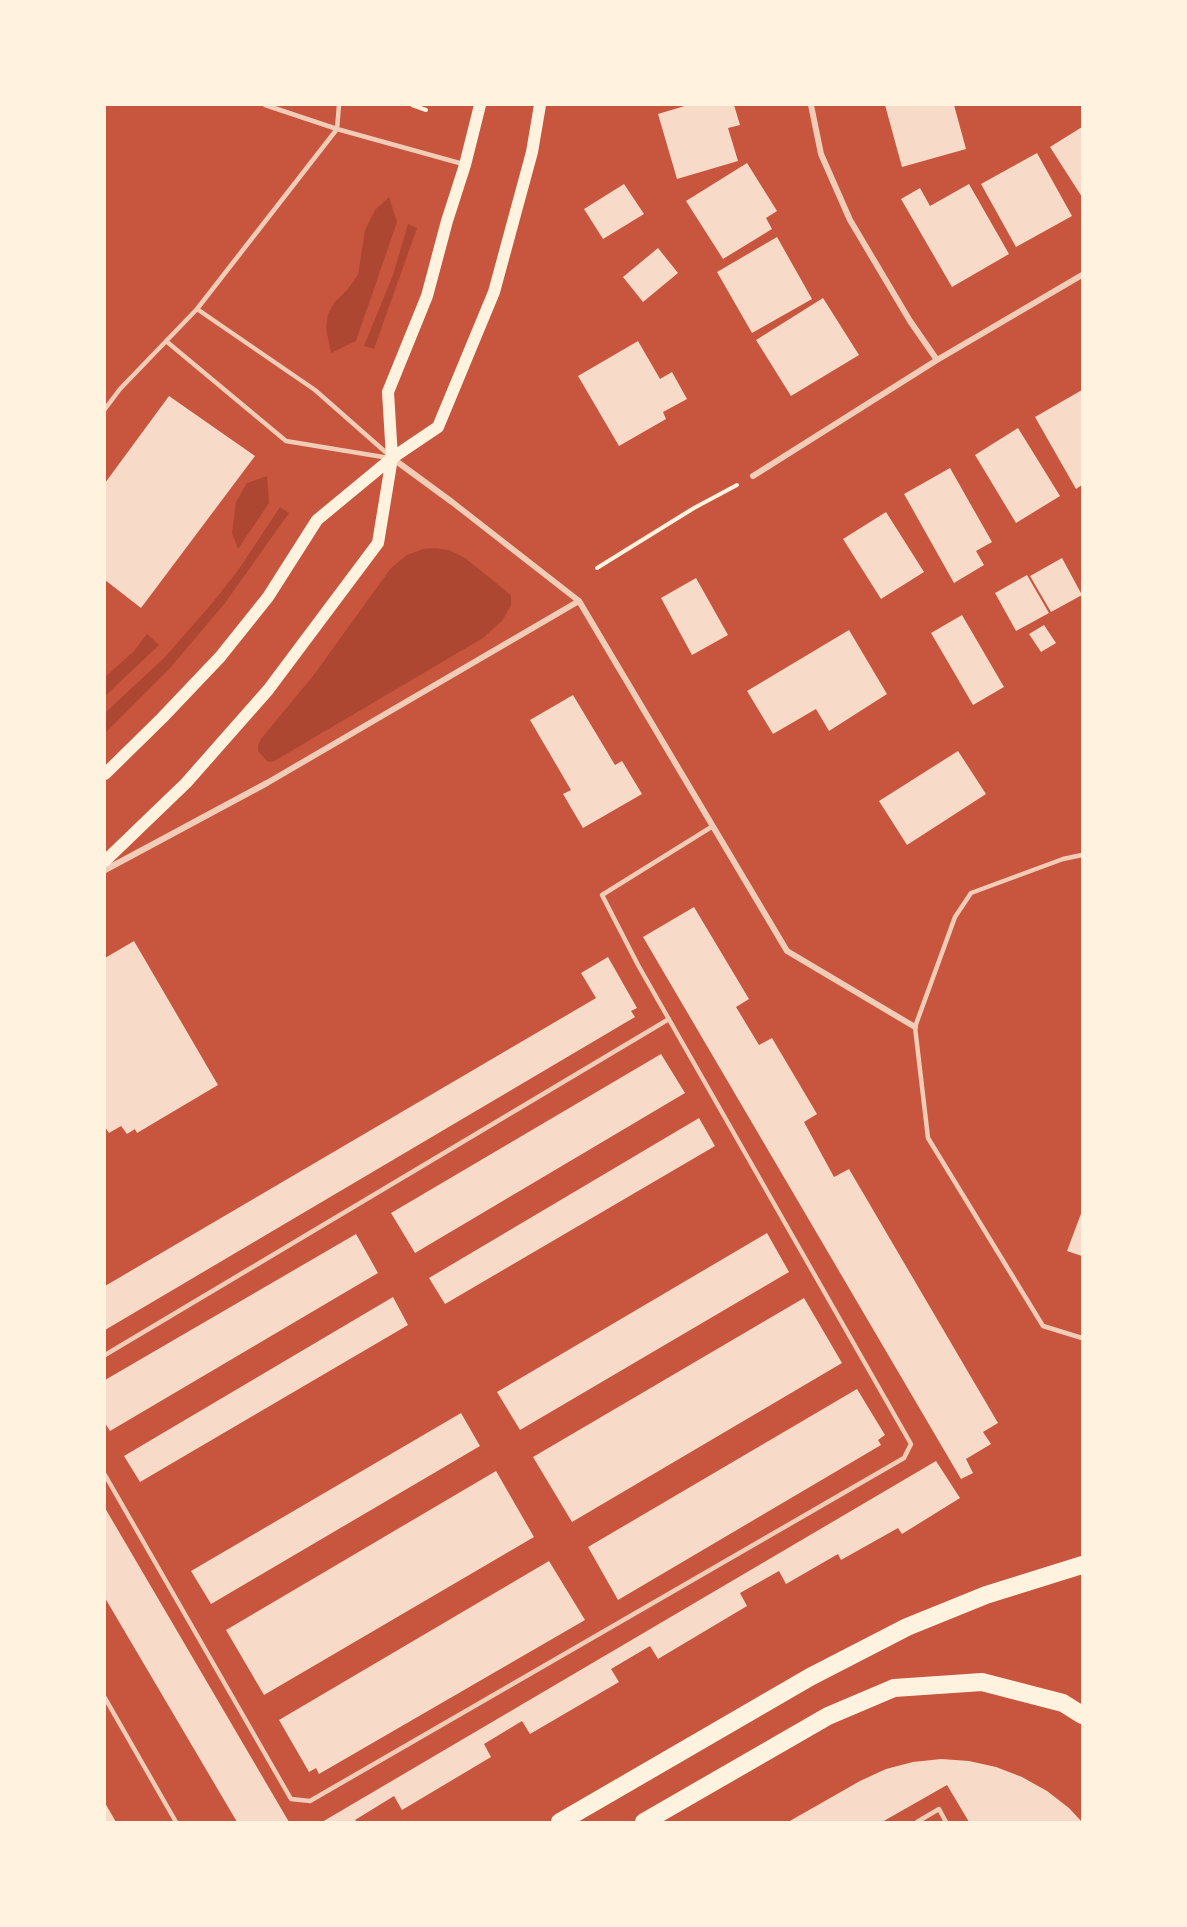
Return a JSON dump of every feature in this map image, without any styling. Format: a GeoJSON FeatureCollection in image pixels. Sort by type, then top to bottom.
{"type":"FeatureCollection","features":[{"type":"Feature","properties":{"kind":"highway"},"geometry":{"type":"LineString","coordinates":[[560,1822],[810,1677],[907,1626],[986,1595],[1082,1565]]}},
{"type":"Feature","properties":{"kind":"highway"},"geometry":{"type":"LineString","coordinates":[[644,1822],[828,1716],[894,1688],[982,1682],[1063,1704],[1082,1715]]}},
{"type":"Feature","properties":{"kind":"main road"},"geometry":{"type":"LineString","coordinates":[[105,861],[186,783],[268,690],[378,543],[392,458],[388,392],[427,296],[480,105]]}},
{"type":"Feature","properties":{"kind":"main road"},"geometry":{"type":"LineString","coordinates":[[105,774],[220,657],[268,597],[317,520],[392,458],[438,427],[494,292],[532,152],[540,105]]}},
{"type":"Feature","properties":{"kind":"street"},"geometry":{"type":"LineString","coordinates":[[811,105],[821,154],[850,220],[910,321],[937,360]]}},
{"type":"Feature","properties":{"kind":"street"},"geometry":{"type":"LineString","coordinates":[[753,476],[937,360],[1082,275]]}},
{"type":"Feature","properties":{"kind":"street"},"geometry":{"type":"LineString","coordinates":[[392,458],[579,601],[787,951],[915,1027]]}},
{"type":"Feature","properties":{"kind":"street"},"geometry":{"type":"LineString","coordinates":[[105,870],[277,777],[579,601]]}},
{"type":"Feature","properties":{"kind":"lane"},"geometry":{"type":"LineString","coordinates":[[265,105],[337,129],[465,165]]}},
{"type":"Feature","properties":{"kind":"lane"},"geometry":{"type":"LineString","coordinates":[[105,409],[120,389],[197,309],[337,129],[339,105]]}},
{"type":"Feature","properties":{"kind":"lane"},"geometry":{"type":"LineString","coordinates":[[197,309],[315,390],[392,458]]}},
{"type":"Feature","properties":{"kind":"lane"},"geometry":{"type":"LineString","coordinates":[[165,341],[286,441],[392,458]]}},
{"type":"Feature","properties":{"kind":"lane"},"geometry":{"type":"LineString","coordinates":[[105,1474],[291,1799],[310,1801],[904,1458],[911,1444],[638,965],[602,895],[713,826]]}},
{"type":"Feature","properties":{"kind":"lane"},"geometry":{"type":"LineString","coordinates":[[1082,855],[1063,859],[971,893],[955,917],[915,1027],[928,1138],[1044,1326],[1082,1338]]}},
{"type":"Feature","properties":{"kind":"lane"},"geometry":{"type":"LineString","coordinates":[[105,1355],[669,1019]]}},
{"type":"Feature","properties":{"kind":"lane"},"geometry":{"type":"LineString","coordinates":[[105,1698],[176,1822]]}},
{"type":"Feature","properties":{"kind":"lane"},"geometry":{"type":"LineString","coordinates":[[917,1822],[939,1809],[946,1822]]}},
{"type":"Feature","properties":{"kind":"path"},"geometry":{"type":"LineString","coordinates":[[412,105],[426,110]]}},
{"type":"Feature","properties":{"kind":"path"},"geometry":{"type":"LineString","coordinates":[[597,568],[694,508],[753,476]]}},
{"type":"Feature","properties":{"kind":"shaded area"},"geometry":{"type":"Polygon","coordinates":[[[389,197],[397,222],[356,341],[331,353],[326,328],[328,314],[334,303],[358,275],[365,230],[375,210],[389,197]]]}},
{"type":"Feature","properties":{"kind":"shaded area"},"geometry":{"type":"Polygon","coordinates":[[[408,224],[417,228],[374,349],[364,346],[393,275],[408,224]]]}},
{"type":"Feature","properties":{"kind":"shaded area"},"geometry":{"type":"Polygon","coordinates":[[[267,476],[269,503],[238,549],[232,533],[236,502],[247,483],[267,476]]]}},
{"type":"Feature","properties":{"kind":"shaded area"},"geometry":{"type":"Polygon","coordinates":[[[280,507],[289,513],[225,603],[171,667],[105,733],[105,713],[165,657],[214,601],[239,569],[280,507]]]}},
{"type":"Feature","properties":{"kind":"shaded area"},"geometry":{"type":"Polygon","coordinates":[[[423,549],[449,550],[465,558],[511,595],[511,605],[502,621],[483,638],[276,760],[267,761],[258,751],[261,739],[313,676],[391,568],[407,555],[423,549]]]}},
{"type":"Feature","properties":{"kind":"shaded area"},"geometry":{"type":"Polygon","coordinates":[[[147,634],[159,645],[105,696],[105,677],[134,651],[147,634]]]}},
{"type":"Feature","properties":{"kind":"building"},"geometry":{"type":"Polygon","coordinates":[[[688,105],[734,105],[740,125],[728,128],[738,161],[677,179],[658,114],[688,105]]]}},
{"type":"Feature","properties":{"kind":"building"},"geometry":{"type":"Polygon","coordinates":[[[885,105],[954,105],[966,149],[902,167],[885,105]]]}},
{"type":"Feature","properties":{"kind":"building"},"geometry":{"type":"Polygon","coordinates":[[[1082,127],[1082,197],[1050,147],[1082,127]]]}},
{"type":"Feature","properties":{"kind":"building"},"geometry":{"type":"Polygon","coordinates":[[[1037,153],[1072,216],[1016,247],[981,184],[1037,153]]]}},
{"type":"Feature","properties":{"kind":"building"},"geometry":{"type":"Polygon","coordinates":[[[747,163],[777,211],[766,218],[772,229],[723,259],[686,201],[747,163]]]}},
{"type":"Feature","properties":{"kind":"building"},"geometry":{"type":"Polygon","coordinates":[[[624,184],[644,214],[603,239],[584,209],[624,184]]]}},
{"type":"Feature","properties":{"kind":"building"},"geometry":{"type":"Polygon","coordinates":[[[969,184],[1009,254],[952,287],[901,199],[920,188],[930,206],[969,184]]]}},
{"type":"Feature","properties":{"kind":"building"},"geometry":{"type":"Polygon","coordinates":[[[777,237],[812,299],[752,333],[717,272],[777,237]]]}},
{"type":"Feature","properties":{"kind":"building"},"geometry":{"type":"Polygon","coordinates":[[[658,248],[678,273],[643,302],[623,277],[658,248]]]}},
{"type":"Feature","properties":{"kind":"building"},"geometry":{"type":"Polygon","coordinates":[[[823,298],[859,355],[791,396],[756,340],[823,298]]]}},
{"type":"Feature","properties":{"kind":"building"},"geometry":{"type":"Polygon","coordinates":[[[638,341],[660,379],[672,372],[687,399],[663,412],[666,419],[619,446],[578,376],[638,341]]]}},
{"type":"Feature","properties":{"kind":"building"},"geometry":{"type":"Polygon","coordinates":[[[1082,390],[1082,485],[1076,489],[1035,417],[1082,390]]]}},
{"type":"Feature","properties":{"kind":"building"},"geometry":{"type":"Polygon","coordinates":[[[169,396],[255,456],[141,608],[105,580],[105,483],[169,396]]]}},
{"type":"Feature","properties":{"kind":"building"},"geometry":{"type":"Polygon","coordinates":[[[1018,428],[1060,496],[1016,523],[975,455],[1018,428]]]}},
{"type":"Feature","properties":{"kind":"building"},"geometry":{"type":"Polygon","coordinates":[[[950,468],[992,542],[976,551],[984,565],[954,583],[904,494],[950,468]]]}},
{"type":"Feature","properties":{"kind":"building"},"geometry":{"type":"Polygon","coordinates":[[[886,512],[924,572],[881,599],[843,539],[886,512]]]}},
{"type":"Feature","properties":{"kind":"building"},"geometry":{"type":"Polygon","coordinates":[[[1062,558],[1082,595],[1051,612],[1030,576],[1062,558]]]}},
{"type":"Feature","properties":{"kind":"building"},"geometry":{"type":"Polygon","coordinates":[[[1027,575],[1049,613],[1016,631],[995,593],[1027,575]]]}},
{"type":"Feature","properties":{"kind":"building"},"geometry":{"type":"Polygon","coordinates":[[[696,578],[728,635],[692,655],[661,598],[696,578]]]}},
{"type":"Feature","properties":{"kind":"building"},"geometry":{"type":"Polygon","coordinates":[[[962,615],[1004,687],[973,705],[931,633],[962,615]]]}},
{"type":"Feature","properties":{"kind":"building"},"geometry":{"type":"Polygon","coordinates":[[[1044,625],[1056,643],[1041,652],[1029,634],[1044,625]]]}},
{"type":"Feature","properties":{"kind":"building"},"geometry":{"type":"Polygon","coordinates":[[[849,630],[887,694],[829,731],[816,709],[773,734],[747,691],[849,630]]]}},
{"type":"Feature","properties":{"kind":"building"},"geometry":{"type":"Polygon","coordinates":[[[573,695],[615,765],[622,761],[642,794],[583,828],[563,794],[571,790],[530,720],[573,695]]]}},
{"type":"Feature","properties":{"kind":"building"},"geometry":{"type":"Polygon","coordinates":[[[958,751],[986,794],[907,845],[879,801],[958,751]]]}},
{"type":"Feature","properties":{"kind":"building"},"geometry":{"type":"Polygon","coordinates":[[[694,907],[749,999],[736,1007],[759,1045],[772,1038],[817,1114],[804,1122],[834,1177],[849,1169],[998,1423],[983,1432],[991,1444],[966,1459],[973,1473],[961,1479],[643,937],[694,907]]]}},
{"type":"Feature","properties":{"kind":"building"},"geometry":{"type":"Polygon","coordinates":[[[134,941],[218,1085],[137,1133],[135,1129],[127,1134],[121,1126],[109,1133],[105,1127],[105,958],[134,941]]]}},
{"type":"Feature","properties":{"kind":"building"},"geometry":{"type":"Polygon","coordinates":[[[608,957],[637,1008],[631,1011],[635,1017],[105,1330],[105,1286],[596,998],[581,973],[608,957]]]}},
{"type":"Feature","properties":{"kind":"building"},"geometry":{"type":"Polygon","coordinates":[[[661,1054],[685,1093],[415,1253],[391,1213],[661,1054]]]}},
{"type":"Feature","properties":{"kind":"building"},"geometry":{"type":"Polygon","coordinates":[[[699,1118],[715,1146],[445,1304],[429,1278],[699,1118]]]}},
{"type":"Feature","properties":{"kind":"building"},"geometry":{"type":"Polygon","coordinates":[[[1082,1211],[1082,1256],[1067,1251],[1082,1211]]]}},
{"type":"Feature","properties":{"kind":"building"},"geometry":{"type":"Polygon","coordinates":[[[767,1233],[789,1272],[520,1430],[497,1392],[767,1233]]]}},
{"type":"Feature","properties":{"kind":"building"},"geometry":{"type":"Polygon","coordinates":[[[356,1234],[378,1273],[110,1431],[105,1423],[105,1380],[356,1234]]]}},
{"type":"Feature","properties":{"kind":"building"},"geometry":{"type":"Polygon","coordinates":[[[393,1297],[408,1325],[140,1482],[124,1456],[393,1297]]]}},
{"type":"Feature","properties":{"kind":"building"},"geometry":{"type":"Polygon","coordinates":[[[804,1298],[842,1363],[572,1522],[533,1457],[804,1298]]]}},
{"type":"Feature","properties":{"kind":"building"},"geometry":{"type":"Polygon","coordinates":[[[857,1389],[885,1435],[878,1440],[881,1445],[618,1600],[588,1547],[857,1389]]]}},
{"type":"Feature","properties":{"kind":"building"},"geometry":{"type":"Polygon","coordinates":[[[461,1413],[480,1446],[211,1604],[191,1571],[461,1413]]]}},
{"type":"Feature","properties":{"kind":"building"},"geometry":{"type":"Polygon","coordinates":[[[936,1461],[960,1498],[902,1534],[898,1528],[841,1560],[838,1554],[786,1584],[779,1571],[740,1593],[747,1606],[658,1659],[650,1646],[611,1669],[619,1682],[530,1734],[522,1721],[484,1744],[491,1757],[402,1810],[394,1796],[355,1820],[357,1822],[322,1822],[936,1461]]]}},
{"type":"Feature","properties":{"kind":"building"},"geometry":{"type":"Polygon","coordinates":[[[496,1471],[534,1537],[264,1695],[226,1630],[496,1471]]]}},
{"type":"Feature","properties":{"kind":"building"},"geometry":{"type":"Polygon","coordinates":[[[105,1508],[289,1822],[237,1822],[105,1598],[105,1508]]]}},
{"type":"Feature","properties":{"kind":"building"},"geometry":{"type":"Polygon","coordinates":[[[549,1561],[585,1620],[319,1774],[316,1768],[309,1772],[279,1720],[549,1561]]]}},
{"type":"Feature","properties":{"kind":"building"},"geometry":{"type":"Polygon","coordinates":[[[941,1759],[969,1761],[996,1767],[1022,1777],[1047,1791],[1069,1808],[1082,1822],[969,1822],[947,1785],[882,1822],[788,1822],[860,1781],[886,1769],[913,1762],[941,1759]]]}},
{"type":"Feature","properties":{"kind":"building"},"geometry":{"type":"Polygon","coordinates":[[[105,1803],[116,1822],[105,1822],[105,1803]]]}}]}
